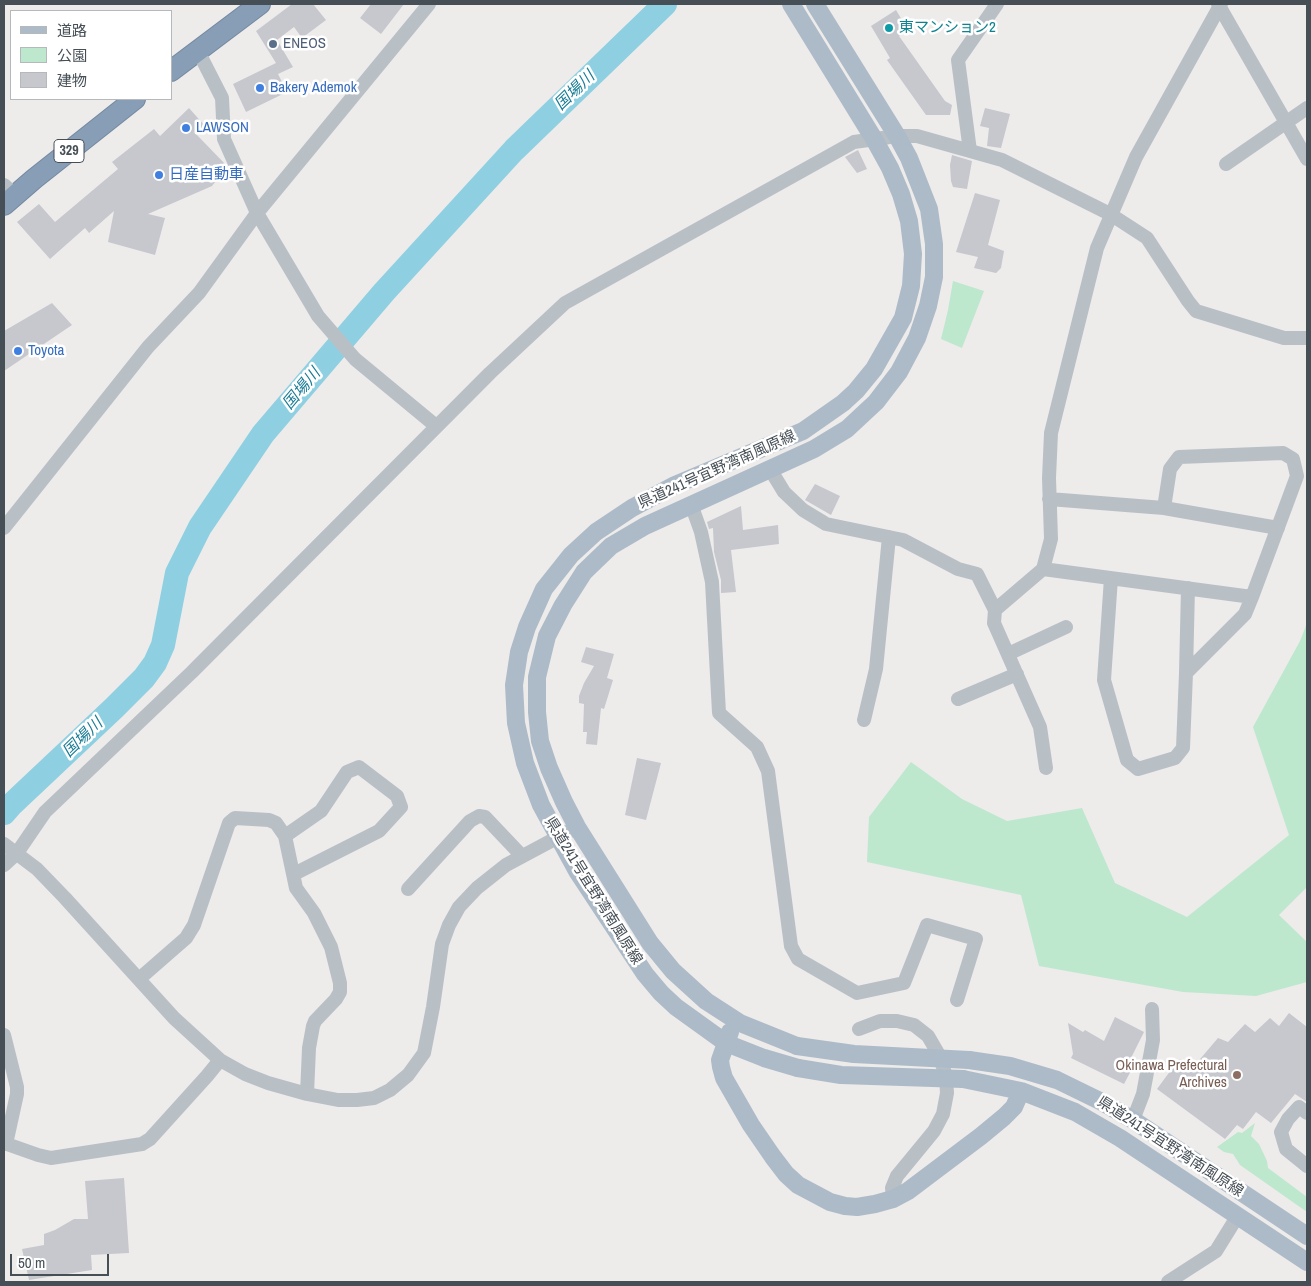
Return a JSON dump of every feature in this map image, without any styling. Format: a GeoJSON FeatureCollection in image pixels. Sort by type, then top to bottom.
{"type":"FeatureCollection","features":[{"type":"Feature","properties":{"kind":"highway"},"geometry":{"type":"LineString","coordinates":[[172,70],[260,4]]}},
{"type":"Feature","properties":{"kind":"highway","name":"329"},"geometry":{"type":"LineString","coordinates":[[7,195],[133,100]]}},
{"type":"Feature","properties":{"kind":"main road","name":"県道241号宜野湾南風原線"},"geometry":{"type":"LineString","coordinates":[[790,4],[874,139],[890,168],[901,194],[909,221],[913,254],[911,286],[903,318],[874,369],[844,403],[803,431],[675,486],[632,508],[596,532],[571,555],[544,589],[527,627],[519,652],[514,686],[516,724],[524,764],[541,805],[558,837],[645,974],[676,1007],[726,1043],[764,1058],[798,1068],[841,1075],[963,1079],[1021,1090],[1075,1112],[1120,1138],[1307,1262]]}},
{"type":"Feature","properties":{"kind":"main road","name":"県道241号宜野湾南風原線"},"geometry":{"type":"LineString","coordinates":[[815,4],[897,136],[909,158],[929,209],[934,244],[934,277],[928,306],[917,338],[899,372],[876,402],[847,429],[814,450],[690,504],[645,526],[611,546],[584,572],[562,605],[547,636],[537,677],[537,712],[540,741],[549,768],[577,827],[650,943],[673,971],[706,1001],[734,1019],[796,1046],[854,1054],[969,1060],[1010,1066],[1057,1080],[1133,1120],[1307,1236]]}},
{"type":"Feature","properties":{"kind":"main road"},"geometry":{"type":"LineString","coordinates":[[734,1019],[720,1060],[724,1078],[751,1124],[786,1174],[798,1185],[830,1202],[844,1206],[857,1207],[875,1204],[893,1198],[924,1180],[993,1127],[1014,1107],[1021,1090]]}},
{"type":"Feature","properties":{"kind":"street"},"geometry":{"type":"LineString","coordinates":[[4,528],[148,347],[199,294],[256,213],[429,4]]}},
{"type":"Feature","properties":{"kind":"street"},"geometry":{"type":"LineString","coordinates":[[970,151],[958,60],[997,4]]}},
{"type":"Feature","properties":{"kind":"street"},"geometry":{"type":"LineString","coordinates":[[1220,4],[1307,159]]}},
{"type":"Feature","properties":{"kind":"street"},"geometry":{"type":"LineString","coordinates":[[995,610],[1043,569],[1051,539],[1049,499],[1051,433],[1096,248],[1136,157],[1220,4]]}},
{"type":"Feature","properties":{"kind":"street"},"geometry":{"type":"LineString","coordinates":[[198,51],[222,98],[224,139],[256,213],[318,316],[355,359],[436,426]]}},
{"type":"Feature","properties":{"kind":"street"},"geometry":{"type":"LineString","coordinates":[[1226,164],[1307,108]]}},
{"type":"Feature","properties":{"kind":"street"},"geometry":{"type":"LineString","coordinates":[[4,865],[17,853],[45,812],[192,672],[436,426],[565,303],[854,142],[897,136],[918,136],[1002,160],[1110,214],[1146,238],[1188,302],[1196,311],[1284,338],[1307,338]]}},
{"type":"Feature","properties":{"kind":"street"},"geometry":{"type":"LineString","coordinates":[[1164,508],[1170,469],[1179,457],[1283,453],[1293,459],[1297,476],[1245,614],[1186,673]]}},
{"type":"Feature","properties":{"kind":"street"},"geometry":{"type":"LineString","coordinates":[[770,469],[784,492],[803,510],[826,524],[903,540],[958,569],[976,574],[995,610],[994,623],[1040,727],[1046,768]]}},
{"type":"Feature","properties":{"kind":"street"},"geometry":{"type":"LineString","coordinates":[[1049,499],[1164,508],[1278,528]]}},
{"type":"Feature","properties":{"kind":"street"},"geometry":{"type":"LineString","coordinates":[[690,504],[701,532],[712,582],[719,713],[757,747],[768,771],[791,946],[798,959],[857,993],[904,982],[927,925],[976,939],[958,1000]]}},
{"type":"Feature","properties":{"kind":"street"},"geometry":{"type":"LineString","coordinates":[[864,720],[876,669],[889,537]]}},
{"type":"Feature","properties":{"kind":"street"},"geometry":{"type":"LineString","coordinates":[[1043,569],[1252,597]]}},
{"type":"Feature","properties":{"kind":"street"},"geometry":{"type":"LineString","coordinates":[[1110,578],[1104,680],[1127,760],[1138,769],[1175,758],[1183,748],[1188,588]]}},
{"type":"Feature","properties":{"kind":"street"},"geometry":{"type":"LineString","coordinates":[[1008,654],[1066,627]]}},
{"type":"Feature","properties":{"kind":"street"},"geometry":{"type":"LineString","coordinates":[[958,699],[1017,674]]}},
{"type":"Feature","properties":{"kind":"street"},"geometry":{"type":"LineString","coordinates":[[285,836],[321,811],[347,772],[359,767],[397,796],[401,806],[379,831],[294,874]]}},
{"type":"Feature","properties":{"kind":"street"},"geometry":{"type":"LineString","coordinates":[[408,889],[470,821],[478,816],[485,817],[522,856]]}},
{"type":"Feature","properties":{"kind":"street"},"geometry":{"type":"LineString","coordinates":[[139,979],[186,938],[194,925],[229,823],[235,818],[269,820],[276,823],[285,836],[296,888],[314,913],[332,947],[340,984],[340,992],[336,1000],[315,1021],[313,1026],[307,1094]]}},
{"type":"Feature","properties":{"kind":"street"},"geometry":{"type":"LineString","coordinates":[[4,844],[36,869],[66,898],[174,1018],[220,1060],[245,1074],[268,1083],[338,1100],[356,1100],[374,1098],[390,1090],[408,1075],[424,1053],[442,944],[449,925],[459,907],[477,888],[506,865],[577,827]]}},
{"type":"Feature","properties":{"kind":"street"},"geometry":{"type":"LineString","coordinates":[[1133,1120],[1143,1094],[1151,1052],[1153,1040],[1152,1009]]}},
{"type":"Feature","properties":{"kind":"street"},"geometry":{"type":"LineString","coordinates":[[859,1029],[880,1021],[897,1021],[914,1025],[928,1036],[940,1055],[946,1076],[947,1094],[943,1114],[934,1131],[897,1176],[892,1188],[893,1198]]}},
{"type":"Feature","properties":{"kind":"street"},"geometry":{"type":"LineString","coordinates":[[4,1035],[17,1087],[5,1144],[51,1158],[142,1144],[150,1139],[220,1060]]}},
{"type":"Feature","properties":{"kind":"street"},"geometry":{"type":"LineString","coordinates":[[1307,1113],[1299,1107],[1288,1119],[1281,1132],[1286,1149],[1307,1166]]}},
{"type":"Feature","properties":{"kind":"street"},"geometry":{"type":"LineString","coordinates":[[1168,1282],[1216,1250],[1237,1217]]}},
{"type":"Feature","properties":{"kind":"green space"},"geometry":{"type":"Polygon","coordinates":[[[953,281],[984,291],[962,348],[941,339],[953,281]]]}},
{"type":"Feature","properties":{"kind":"green space"},"geometry":{"type":"Polygon","coordinates":[[[1307,623],[1307,887],[1279,915],[1307,942],[1307,982],[1256,996],[1183,992],[1039,966],[1021,895],[867,862],[869,817],[911,762],[962,799],[1007,821],[1082,808],[1115,883],[1187,917],[1289,835],[1253,727],[1300,641],[1307,623]]]}},
{"type":"Feature","properties":{"kind":"green space"},"geometry":{"type":"Polygon","coordinates":[[[1255,1123],[1251,1136],[1259,1144],[1267,1161],[1268,1168],[1307,1197],[1307,1212],[1240,1165],[1233,1154],[1224,1152],[1217,1147],[1238,1132],[1242,1133],[1255,1123]]]}},
{"type":"Feature","properties":{"kind":"building"},"geometry":{"type":"Polygon","coordinates":[[[292,4],[313,4],[326,20],[302,38],[294,27],[277,40],[293,67],[278,74],[287,92],[246,112],[233,84],[276,63],[256,31],[292,4]]]}},
{"type":"Feature","properties":{"kind":"building"},"geometry":{"type":"Polygon","coordinates":[[[371,4],[404,4],[381,34],[360,18],[371,4]]]}},
{"type":"Feature","properties":{"kind":"building"},"geometry":{"type":"Polygon","coordinates":[[[896,10],[908,30],[899,36],[945,101],[952,105],[950,115],[926,115],[887,60],[890,58],[871,26],[896,10]]]}},
{"type":"Feature","properties":{"kind":"building"},"geometry":{"type":"Polygon","coordinates":[[[189,108],[205,126],[196,134],[227,166],[212,186],[148,214],[165,218],[155,255],[108,242],[114,211],[89,233],[85,228],[50,259],[17,222],[39,204],[55,222],[118,169],[112,162],[154,129],[160,136],[189,108]]]}},
{"type":"Feature","properties":{"kind":"building"},"geometry":{"type":"Polygon","coordinates":[[[985,108],[1010,114],[1001,148],[987,146],[989,128],[980,126],[985,108]]]}},
{"type":"Feature","properties":{"kind":"building"},"geometry":{"type":"Polygon","coordinates":[[[858,150],[867,169],[857,173],[845,157],[858,150]]]}},
{"type":"Feature","properties":{"kind":"building"},"geometry":{"type":"Polygon","coordinates":[[[952,155],[972,161],[967,189],[953,187],[950,165],[952,155]]]}},
{"type":"Feature","properties":{"kind":"building"},"geometry":{"type":"Polygon","coordinates":[[[975,193],[1000,200],[988,245],[1004,251],[1001,268],[996,273],[974,268],[978,257],[956,252],[975,193]]]}},
{"type":"Feature","properties":{"kind":"building","name":"Toyota"},"geometry":{"type":"Polygon","coordinates":[[[52,303],[72,325],[4,371],[4,331],[52,303]]]}},
{"type":"Feature","properties":{"kind":"building"},"geometry":{"type":"Polygon","coordinates":[[[815,484],[840,496],[831,515],[805,500],[815,484]]]}},
{"type":"Feature","properties":{"kind":"building"},"geometry":{"type":"Polygon","coordinates":[[[741,506],[743,530],[778,525],[779,544],[731,550],[736,592],[721,593],[721,580],[714,552],[713,528],[709,529],[707,522],[741,506]]]}},
{"type":"Feature","properties":{"kind":"building"},"geometry":{"type":"Polygon","coordinates":[[[586,647],[614,654],[607,678],[613,680],[604,709],[601,708],[597,745],[586,744],[587,732],[583,732],[584,704],[579,703],[579,696],[584,683],[594,666],[581,662],[586,647]]]}},
{"type":"Feature","properties":{"kind":"building"},"geometry":{"type":"Polygon","coordinates":[[[637,758],[661,763],[646,820],[625,815],[637,758]]]}},
{"type":"Feature","properties":{"kind":"building","name":"Okinawa Prefectural Archives"},"geometry":{"type":"Polygon","coordinates":[[[1289,1013],[1307,1027],[1307,1102],[1295,1094],[1271,1123],[1256,1112],[1243,1129],[1237,1125],[1225,1139],[1157,1089],[1179,1059],[1195,1065],[1218,1038],[1228,1042],[1245,1024],[1255,1032],[1270,1018],[1279,1026],[1289,1013]]]}},
{"type":"Feature","properties":{"kind":"building"},"geometry":{"type":"Polygon","coordinates":[[[1115,1017],[1144,1032],[1129,1062],[1134,1065],[1124,1084],[1071,1058],[1073,1054],[1068,1023],[1104,1041],[1115,1017]]]}},
{"type":"Feature","properties":{"kind":"building"},"geometry":{"type":"Polygon","coordinates":[[[124,1178],[129,1253],[91,1255],[92,1270],[29,1280],[22,1249],[44,1245],[44,1234],[74,1219],[88,1219],[85,1181],[124,1178]]]}},
{"type":"Feature","properties":{"kind":"waterway","name":"国場川"},"geometry":{"type":"LineString","coordinates":[[4,813],[114,708],[144,678],[155,663],[163,645],[177,573],[200,527],[263,434],[384,292],[514,150],[665,4]]}},
{"type":"Feature","properties":{"kind":"place","name":"東マンション2"},"geometry":{"type":"Point","coordinates":[889,28]}},
{"type":"Feature","properties":{"kind":"place","name":"ENEOS"},"geometry":{"type":"Point","coordinates":[273,44]}},
{"type":"Feature","properties":{"kind":"place","name":"Bakery Ademok"},"geometry":{"type":"Point","coordinates":[260,88]}},
{"type":"Feature","properties":{"kind":"place","name":"LAWSON"},"geometry":{"type":"Point","coordinates":[186,128]}},
{"type":"Feature","properties":{"kind":"place","name":"日産自動車"},"geometry":{"type":"Point","coordinates":[159,175]}},
{"type":"Feature","properties":{"kind":"place","name":"Toyota"},"geometry":{"type":"Point","coordinates":[18,351]}},
{"type":"Feature","properties":{"kind":"place","name":"Okinawa Prefectural Archives"},"geometry":{"type":"Point","coordinates":[1237,1075]}}]}
